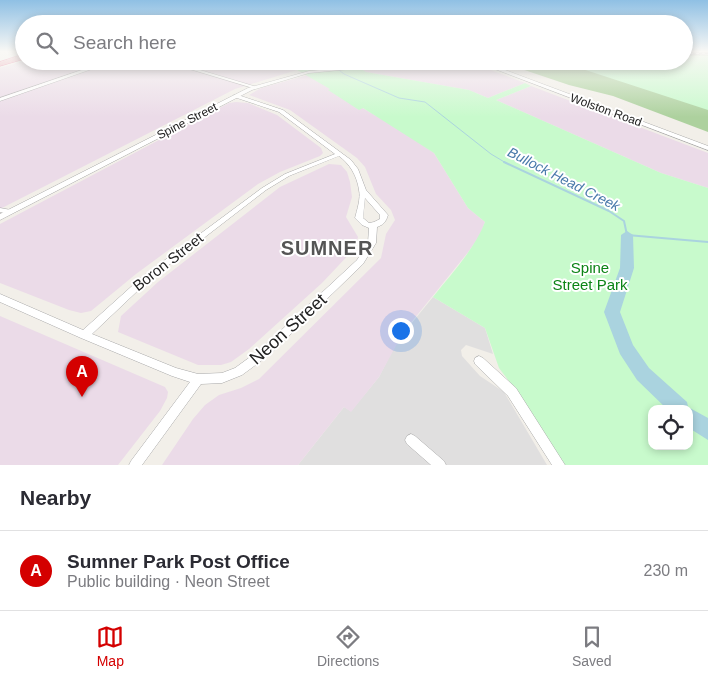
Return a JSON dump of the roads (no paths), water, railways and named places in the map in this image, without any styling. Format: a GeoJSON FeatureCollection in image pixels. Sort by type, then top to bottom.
{"type":"FeatureCollection","features":[{"type":"Feature","properties":{"kind":"street"},"geometry":{"type":"LineString","coordinates":[[0,100],[76,74]]}},
{"type":"Feature","properties":{"kind":"street"},"geometry":{"type":"LineString","coordinates":[[210,74],[255,87]]}},
{"type":"Feature","properties":{"kind":"street","name":"Spine Street"},"geometry":{"type":"LineString","coordinates":[[0,217],[255,87],[306,74]]}},
{"type":"Feature","properties":{"kind":"street","name":"Wolston Road"},"geometry":{"type":"LineString","coordinates":[[510,74],[708,148]]}},
{"type":"Feature","properties":{"kind":"street","name":"Neon Street"},"geometry":{"type":"LineString","coordinates":[[84,335],[176,374],[198,379],[222,378],[238,372],[253,363],[360,262],[372,243],[373,226],[383,220],[384,215],[364,191],[353,165],[281,111],[236,96]]}},
{"type":"Feature","properties":{"kind":"street","name":"Boron Street"},"geometry":{"type":"LineString","coordinates":[[84,335],[138,284],[264,189],[287,175],[339,154]]}},
{"type":"Feature","properties":{"kind":"street"},"geometry":{"type":"LineString","coordinates":[[364,191],[359,218],[362,222],[373,226]]}},
{"type":"Feature","properties":{"kind":"street"},"geometry":{"type":"LineString","coordinates":[[0,210],[8,212]]}},
{"type":"Feature","properties":{"kind":"street"},"geometry":{"type":"LineString","coordinates":[[0,298],[84,335]]}},
{"type":"Feature","properties":{"kind":"street"},"geometry":{"type":"LineString","coordinates":[[479,361],[516,396],[559,465]]}},
{"type":"Feature","properties":{"kind":"street"},"geometry":{"type":"LineString","coordinates":[[135,465],[198,379]]}},
{"type":"Feature","properties":{"kind":"street"},"geometry":{"type":"LineString","coordinates":[[411,440],[440,465]]}},
{"type":"Feature","properties":{"kind":"waterway","name":"Bullock Head Creek"},"geometry":{"type":"LineString","coordinates":[[344,74],[399,98],[425,102],[491,154],[506,163]]}},
{"type":"Feature","properties":{"kind":"waterway","name":"Bullock Head Creek"},"geometry":{"type":"LineString","coordinates":[[506,163],[609,211],[624,221],[627,235],[708,242]]}},
{"type":"Feature","properties":{"kind":"waterway"},"geometry":{"type":"LineString","coordinates":[[627,235],[627,268],[612,312],[626,349],[643,374],[676,405]]}},
{"type":"Feature","properties":{"kind":"waterway"},"geometry":{"type":"LineString","coordinates":[[693,419],[708,430]]}},
{"type":"Feature","properties":{"kind":"place","name":"Sumner Park Post Office"},"geometry":{"type":"Point","coordinates":[82,397]}},
{"type":"Feature","properties":{"kind":"district","name":"SUMNER"},"geometry":{"type":"Point","coordinates":[327,248]}},
{"type":"Feature","properties":{"kind":"park label","name":"Spine Street Park"},"geometry":{"type":"Point","coordinates":[590,276]}}]}
